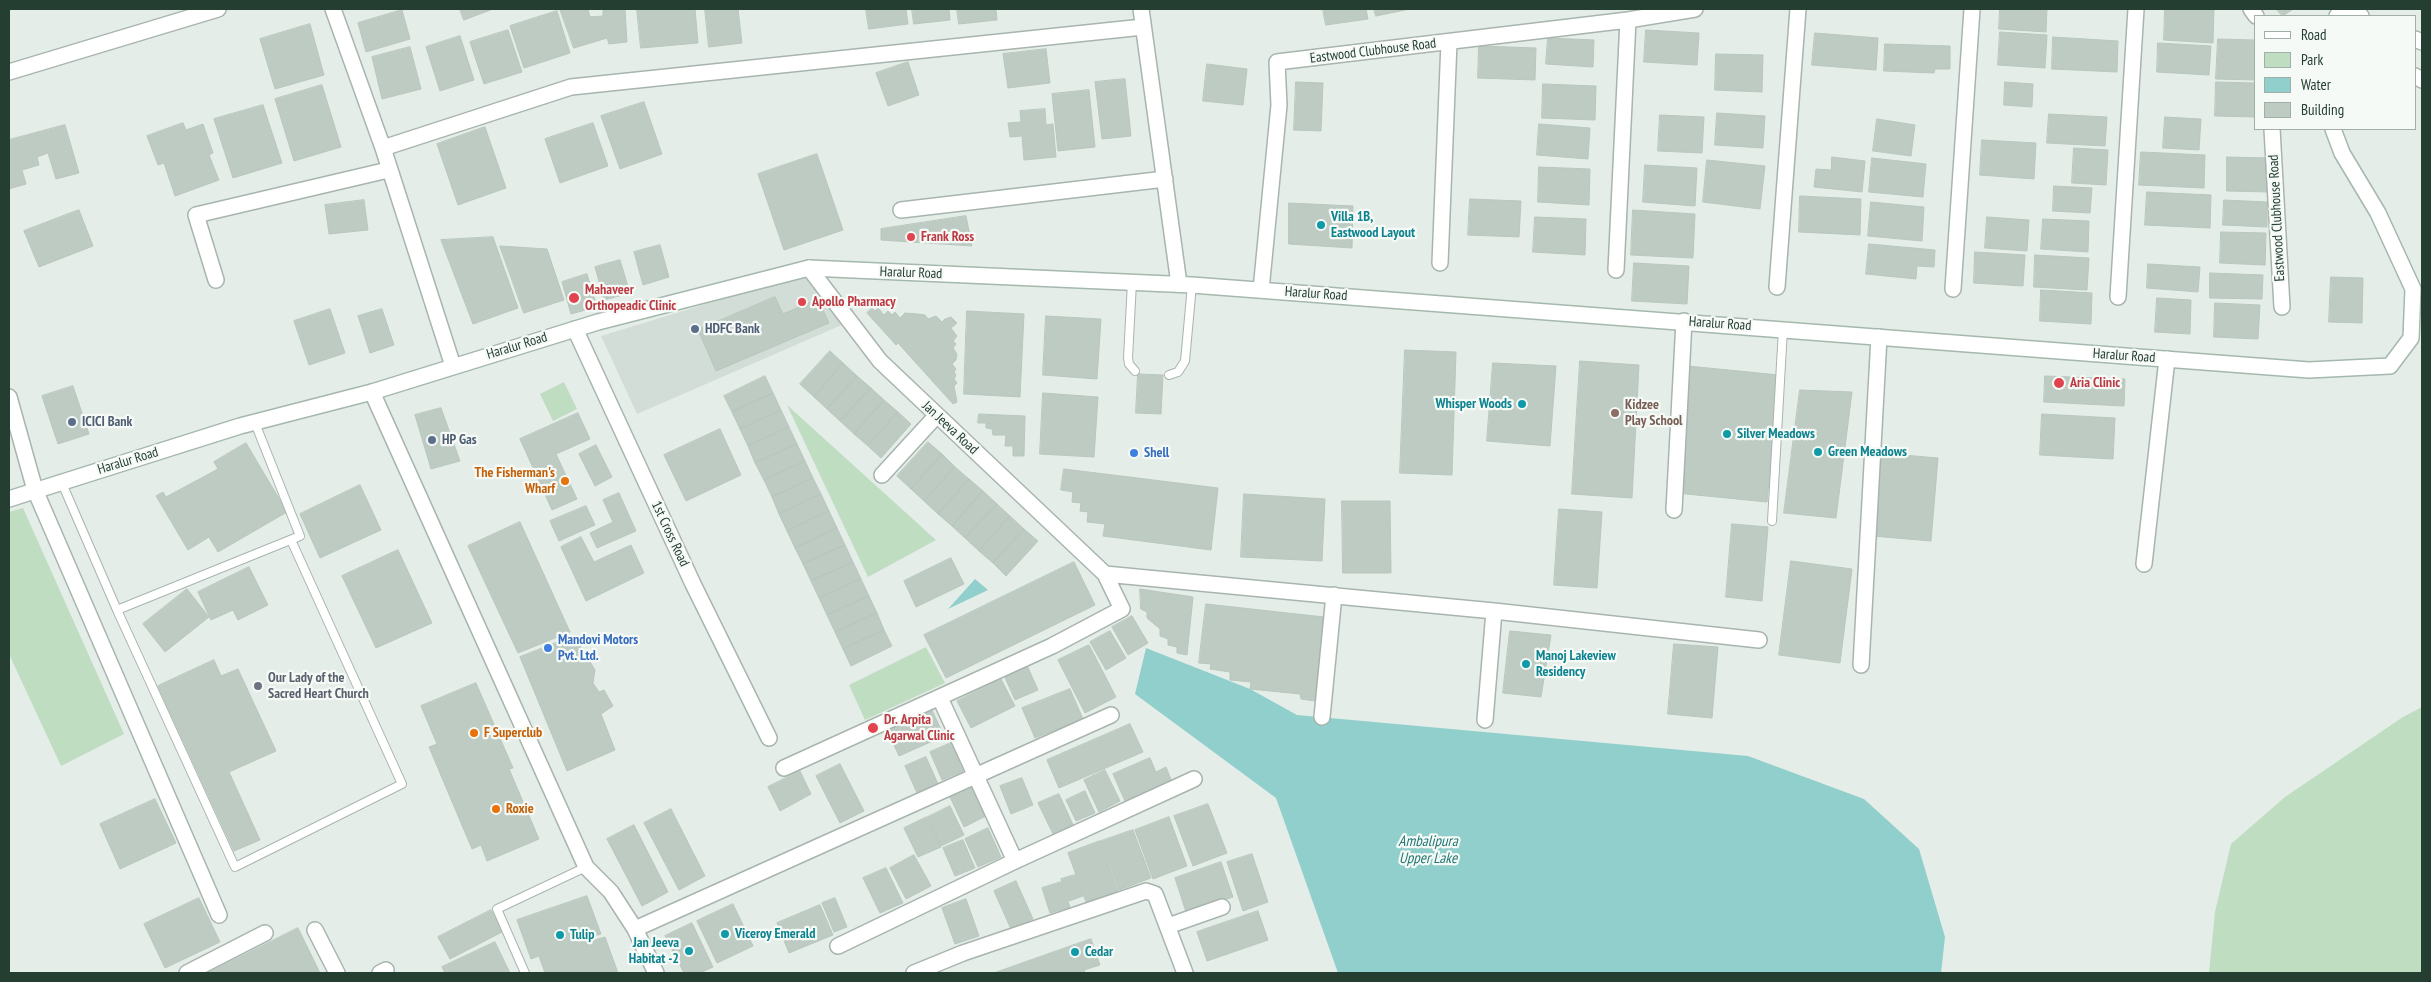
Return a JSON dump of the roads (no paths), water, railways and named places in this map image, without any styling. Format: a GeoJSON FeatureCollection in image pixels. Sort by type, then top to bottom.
{"type":"FeatureCollection","features":[{"type":"Feature","properties":{"kind":"street"},"geometry":{"type":"LineString","coordinates":[[9,72],[218,9]]}},
{"type":"Feature","properties":{"kind":"street"},"geometry":{"type":"LineString","coordinates":[[333,9],[383,148],[388,170],[453,366]]}},
{"type":"Feature","properties":{"kind":"street"},"geometry":{"type":"LineString","coordinates":[[1141,9],[1165,180],[1186,285]]}},
{"type":"Feature","properties":{"kind":"street","name":"Eastwood Clubhouse Road"},"geometry":{"type":"LineString","coordinates":[[1261,290],[1279,105],[1277,62],[1628,20],[1695,9]]}},
{"type":"Feature","properties":{"kind":"street"},"geometry":{"type":"LineString","coordinates":[[1777,287],[1798,9]]}},
{"type":"Feature","properties":{"kind":"street"},"geometry":{"type":"LineString","coordinates":[[1953,289],[1972,9]]}},
{"type":"Feature","properties":{"kind":"street"},"geometry":{"type":"LineString","coordinates":[[2118,297],[2136,9]]}},
{"type":"Feature","properties":{"kind":"street"},"geometry":{"type":"LineString","coordinates":[[2342,9],[2358,15]]}},
{"type":"Feature","properties":{"kind":"street"},"geometry":{"type":"LineString","coordinates":[[1616,270],[1628,20]]}},
{"type":"Feature","properties":{"kind":"street"},"geometry":{"type":"LineString","coordinates":[[383,148],[571,88],[1143,27]]}},
{"type":"Feature","properties":{"kind":"street"},"geometry":{"type":"LineString","coordinates":[[1440,263],[1449,42]]}},
{"type":"Feature","properties":{"kind":"street","name":"Eastwood Clubhouse Road"},"geometry":{"type":"LineString","coordinates":[[2272,130],[2282,307]]}},
{"type":"Feature","properties":{"kind":"street","name":"Haralur Road"},"geometry":{"type":"LineString","coordinates":[[9,499],[61,481],[255,423],[372,392],[575,329],[809,268],[1132,282],[1261,290],[2309,370],[2390,366],[2410,338],[2413,288],[2378,213],[2342,153],[2332,130]]}},
{"type":"Feature","properties":{"kind":"street"},"geometry":{"type":"LineString","coordinates":[[216,280],[196,215],[388,170]]}},
{"type":"Feature","properties":{"kind":"street"},"geometry":{"type":"LineString","coordinates":[[901,210],[1165,180]]}},
{"type":"Feature","properties":{"kind":"street","name":"Jan Jeeva Road"},"geometry":{"type":"LineString","coordinates":[[809,268],[880,361],[1105,574]]}},
{"type":"Feature","properties":{"kind":"street"},"geometry":{"type":"LineString","coordinates":[[1674,510],[1684,321]]}},
{"type":"Feature","properties":{"kind":"street","name":"1st Cross Road"},"geometry":{"type":"LineString","coordinates":[[575,329],[693,584],[769,738]]}},
{"type":"Feature","properties":{"kind":"street"},"geometry":{"type":"LineString","coordinates":[[1861,665],[1879,337]]}},
{"type":"Feature","properties":{"kind":"street"},"geometry":{"type":"LineString","coordinates":[[2144,564],[2167,359]]}},
{"type":"Feature","properties":{"kind":"street"},"geometry":{"type":"LineString","coordinates":[[372,392],[586,867],[611,892],[634,929],[656,973]]}},
{"type":"Feature","properties":{"kind":"street"},"geometry":{"type":"LineString","coordinates":[[9,397],[35,490],[219,915]]}},
{"type":"Feature","properties":{"kind":"street"},"geometry":{"type":"LineString","coordinates":[[882,475],[937,415]]}},
{"type":"Feature","properties":{"kind":"street"},"geometry":{"type":"LineString","coordinates":[[1105,574],[1494,611],[1759,640]]}},
{"type":"Feature","properties":{"kind":"street"},"geometry":{"type":"LineString","coordinates":[[784,768],[1052,646],[1122,609],[1105,574]]}},
{"type":"Feature","properties":{"kind":"street"},"geometry":{"type":"LineString","coordinates":[[1322,718],[1334,595]]}},
{"type":"Feature","properties":{"kind":"street"},"geometry":{"type":"LineString","coordinates":[[1485,720],[1494,611]]}},
{"type":"Feature","properties":{"kind":"street"},"geometry":{"type":"LineString","coordinates":[[940,698],[1015,861]]}},
{"type":"Feature","properties":{"kind":"street"},"geometry":{"type":"LineString","coordinates":[[634,929],[975,774],[1111,715]]}},
{"type":"Feature","properties":{"kind":"street"},"geometry":{"type":"LineString","coordinates":[[838,946],[1015,861],[1194,779]]}},
{"type":"Feature","properties":{"kind":"street"},"geometry":{"type":"LineString","coordinates":[[914,973],[963,953],[1146,891],[1155,894],[1186,973]]}},
{"type":"Feature","properties":{"kind":"street"},"geometry":{"type":"LineString","coordinates":[[1168,926],[1222,907]]}},
{"type":"Feature","properties":{"kind":"street"},"geometry":{"type":"LineString","coordinates":[[315,930],[337,973]]}},
{"type":"Feature","properties":{"kind":"street"},"geometry":{"type":"LineString","coordinates":[[187,973],[265,932]]}},
{"type":"Feature","properties":{"kind":"lane"},"geometry":{"type":"LineString","coordinates":[[1132,282],[1128,358],[1129,364],[1136,371]]}},
{"type":"Feature","properties":{"kind":"lane"},"geometry":{"type":"LineString","coordinates":[[1168,375],[1178,372],[1185,361],[1186,285]]}},
{"type":"Feature","properties":{"kind":"lane"},"geometry":{"type":"LineString","coordinates":[[1772,520],[1783,329]]}},
{"type":"Feature","properties":{"kind":"lane"},"geometry":{"type":"LineString","coordinates":[[117,610],[300,536],[255,423]]}},
{"type":"Feature","properties":{"kind":"lane"},"geometry":{"type":"LineString","coordinates":[[61,481],[117,610],[235,867],[402,784],[291,540]]}},
{"type":"Feature","properties":{"kind":"lane"},"geometry":{"type":"LineString","coordinates":[[525,973],[497,909],[586,867]]}},
{"type":"Feature","properties":{"kind":"water"},"geometry":{"type":"Polygon","coordinates":[[[975,579],[988,590],[948,609],[975,579]]]}},
{"type":"Feature","properties":{"kind":"water","name":"Ambalipura Upper Lake"},"geometry":{"type":"Polygon","coordinates":[[[1146,648],[1250,689],[1297,715],[1748,756],[1864,799],[1919,849],[1945,937],[1941,973],[1338,973],[1276,798],[1135,694],[1146,648]]]}},
{"type":"Feature","properties":{"kind":"place","name":"Villa 1B, Eastwood Layout"},"geometry":{"type":"Point","coordinates":[1321,225]}},
{"type":"Feature","properties":{"kind":"place","name":"Frank Ross"},"geometry":{"type":"Point","coordinates":[911,237]}},
{"type":"Feature","properties":{"kind":"place","name":"Mahaveer Orthopeadic Clinic"},"geometry":{"type":"Point","coordinates":[574,298]}},
{"type":"Feature","properties":{"kind":"place","name":"Apollo Pharmacy"},"geometry":{"type":"Point","coordinates":[802,302]}},
{"type":"Feature","properties":{"kind":"place","name":"HDFC Bank"},"geometry":{"type":"Point","coordinates":[695,329]}},
{"type":"Feature","properties":{"kind":"place","name":"Aria Clinic"},"geometry":{"type":"Point","coordinates":[2059,383]}},
{"type":"Feature","properties":{"kind":"place","name":"Whisper Woods"},"geometry":{"type":"Point","coordinates":[1522,404]}},
{"type":"Feature","properties":{"kind":"place","name":"Kidzee Play School"},"geometry":{"type":"Point","coordinates":[1615,413]}},
{"type":"Feature","properties":{"kind":"place","name":"ICICI Bank"},"geometry":{"type":"Point","coordinates":[72,422]}},
{"type":"Feature","properties":{"kind":"place","name":"Silver Meadows"},"geometry":{"type":"Point","coordinates":[1727,434]}},
{"type":"Feature","properties":{"kind":"place","name":"HP Gas"},"geometry":{"type":"Point","coordinates":[432,440]}},
{"type":"Feature","properties":{"kind":"place","name":"Green Meadows"},"geometry":{"type":"Point","coordinates":[1818,452]}},
{"type":"Feature","properties":{"kind":"place","name":"Shell"},"geometry":{"type":"Point","coordinates":[1134,453]}},
{"type":"Feature","properties":{"kind":"place","name":"The Fisherman's Wharf"},"geometry":{"type":"Point","coordinates":[565,481]}},
{"type":"Feature","properties":{"kind":"place","name":"Mandovi Motors Pvt. Ltd."},"geometry":{"type":"Point","coordinates":[548,648]}},
{"type":"Feature","properties":{"kind":"place","name":"Manoj Lakeview Residency"},"geometry":{"type":"Point","coordinates":[1526,664]}},
{"type":"Feature","properties":{"kind":"place","name":"Our Lady of the Sacred Heart Church"},"geometry":{"type":"Point","coordinates":[258,686]}},
{"type":"Feature","properties":{"kind":"place","name":"Dr. Arpita Agarwal Clinic"},"geometry":{"type":"Point","coordinates":[873,728]}},
{"type":"Feature","properties":{"kind":"place","name":"F Superclub"},"geometry":{"type":"Point","coordinates":[474,733]}},
{"type":"Feature","properties":{"kind":"place","name":"Roxie"},"geometry":{"type":"Point","coordinates":[496,809]}},
{"type":"Feature","properties":{"kind":"place","name":"Viceroy Emerald"},"geometry":{"type":"Point","coordinates":[725,934]}},
{"type":"Feature","properties":{"kind":"place","name":"Tulip"},"geometry":{"type":"Point","coordinates":[560,935]}},
{"type":"Feature","properties":{"kind":"place","name":"Jan Jeeva Habitat -2"},"geometry":{"type":"Point","coordinates":[689,951]}},
{"type":"Feature","properties":{"kind":"place","name":"Cedar"},"geometry":{"type":"Point","coordinates":[1075,952]}}]}
